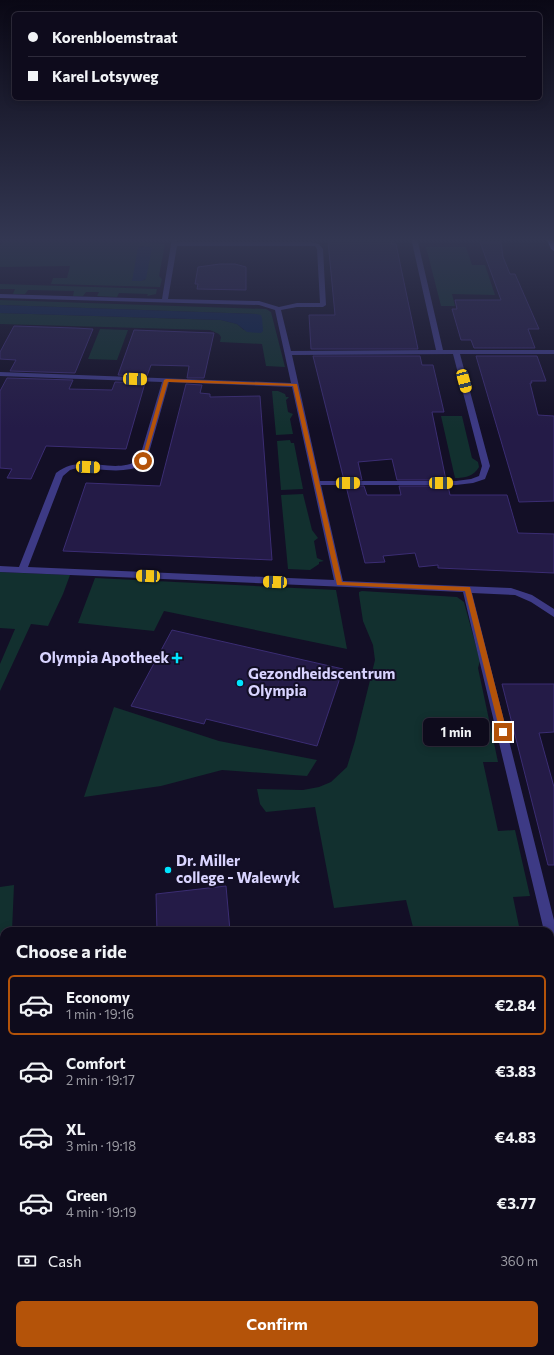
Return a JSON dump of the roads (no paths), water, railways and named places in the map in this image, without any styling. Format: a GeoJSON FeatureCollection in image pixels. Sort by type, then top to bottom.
{"type":"FeatureCollection","features":[{"type":"Feature","properties":{"kind":"street"},"geometry":{"type":"LineString","coordinates":[[176,301],[260,303],[278,309],[297,305],[323,305],[323,301]]}},
{"type":"Feature","properties":{"kind":"street"},"geometry":{"type":"LineString","coordinates":[[428,301],[440,353]]}},
{"type":"Feature","properties":{"kind":"street"},"geometry":{"type":"LineString","coordinates":[[278,309],[339,584]]}},
{"type":"Feature","properties":{"kind":"street"},"geometry":{"type":"LineString","coordinates":[[317,483],[456,483],[473,481],[482,476],[486,466],[456,352]]}},
{"type":"Feature","properties":{"kind":"street"},"geometry":{"type":"LineString","coordinates":[[288,353],[554,352]]}},
{"type":"Feature","properties":{"kind":"street"},"geometry":{"type":"LineString","coordinates":[[0,374],[295,385]]}},
{"type":"Feature","properties":{"kind":"street"},"geometry":{"type":"LineString","coordinates":[[22,570],[59,474],[66,467],[128,468],[138,466],[143,461],[166,380]]}},
{"type":"Feature","properties":{"kind":"street"},"geometry":{"type":"LineString","coordinates":[[0,569],[511,591],[524,594],[543,605],[554,614]]}},
{"type":"Feature","properties":{"kind":"street"},"geometry":{"type":"LineString","coordinates":[[468,589],[550,927]]}},
{"type":"Feature","properties":{"kind":"water"},"geometry":{"type":"Polygon","coordinates":[[[0,305],[256,314],[261,315],[263,331],[261,333],[247,332],[237,324],[221,320],[0,313],[0,305]]]}},
{"type":"Feature","properties":{"kind":"place","name":"Olympia Apotheek"},"geometry":{"type":"Point","coordinates":[177,658]}},
{"type":"Feature","properties":{"kind":"place","name":"Gezondheidscentrum Olympia"},"geometry":{"type":"Point","coordinates":[240,683]}},
{"type":"Feature","properties":{"kind":"place","name":"Dr. Miller college - Walewyk"},"geometry":{"type":"Point","coordinates":[168,870]}}]}
